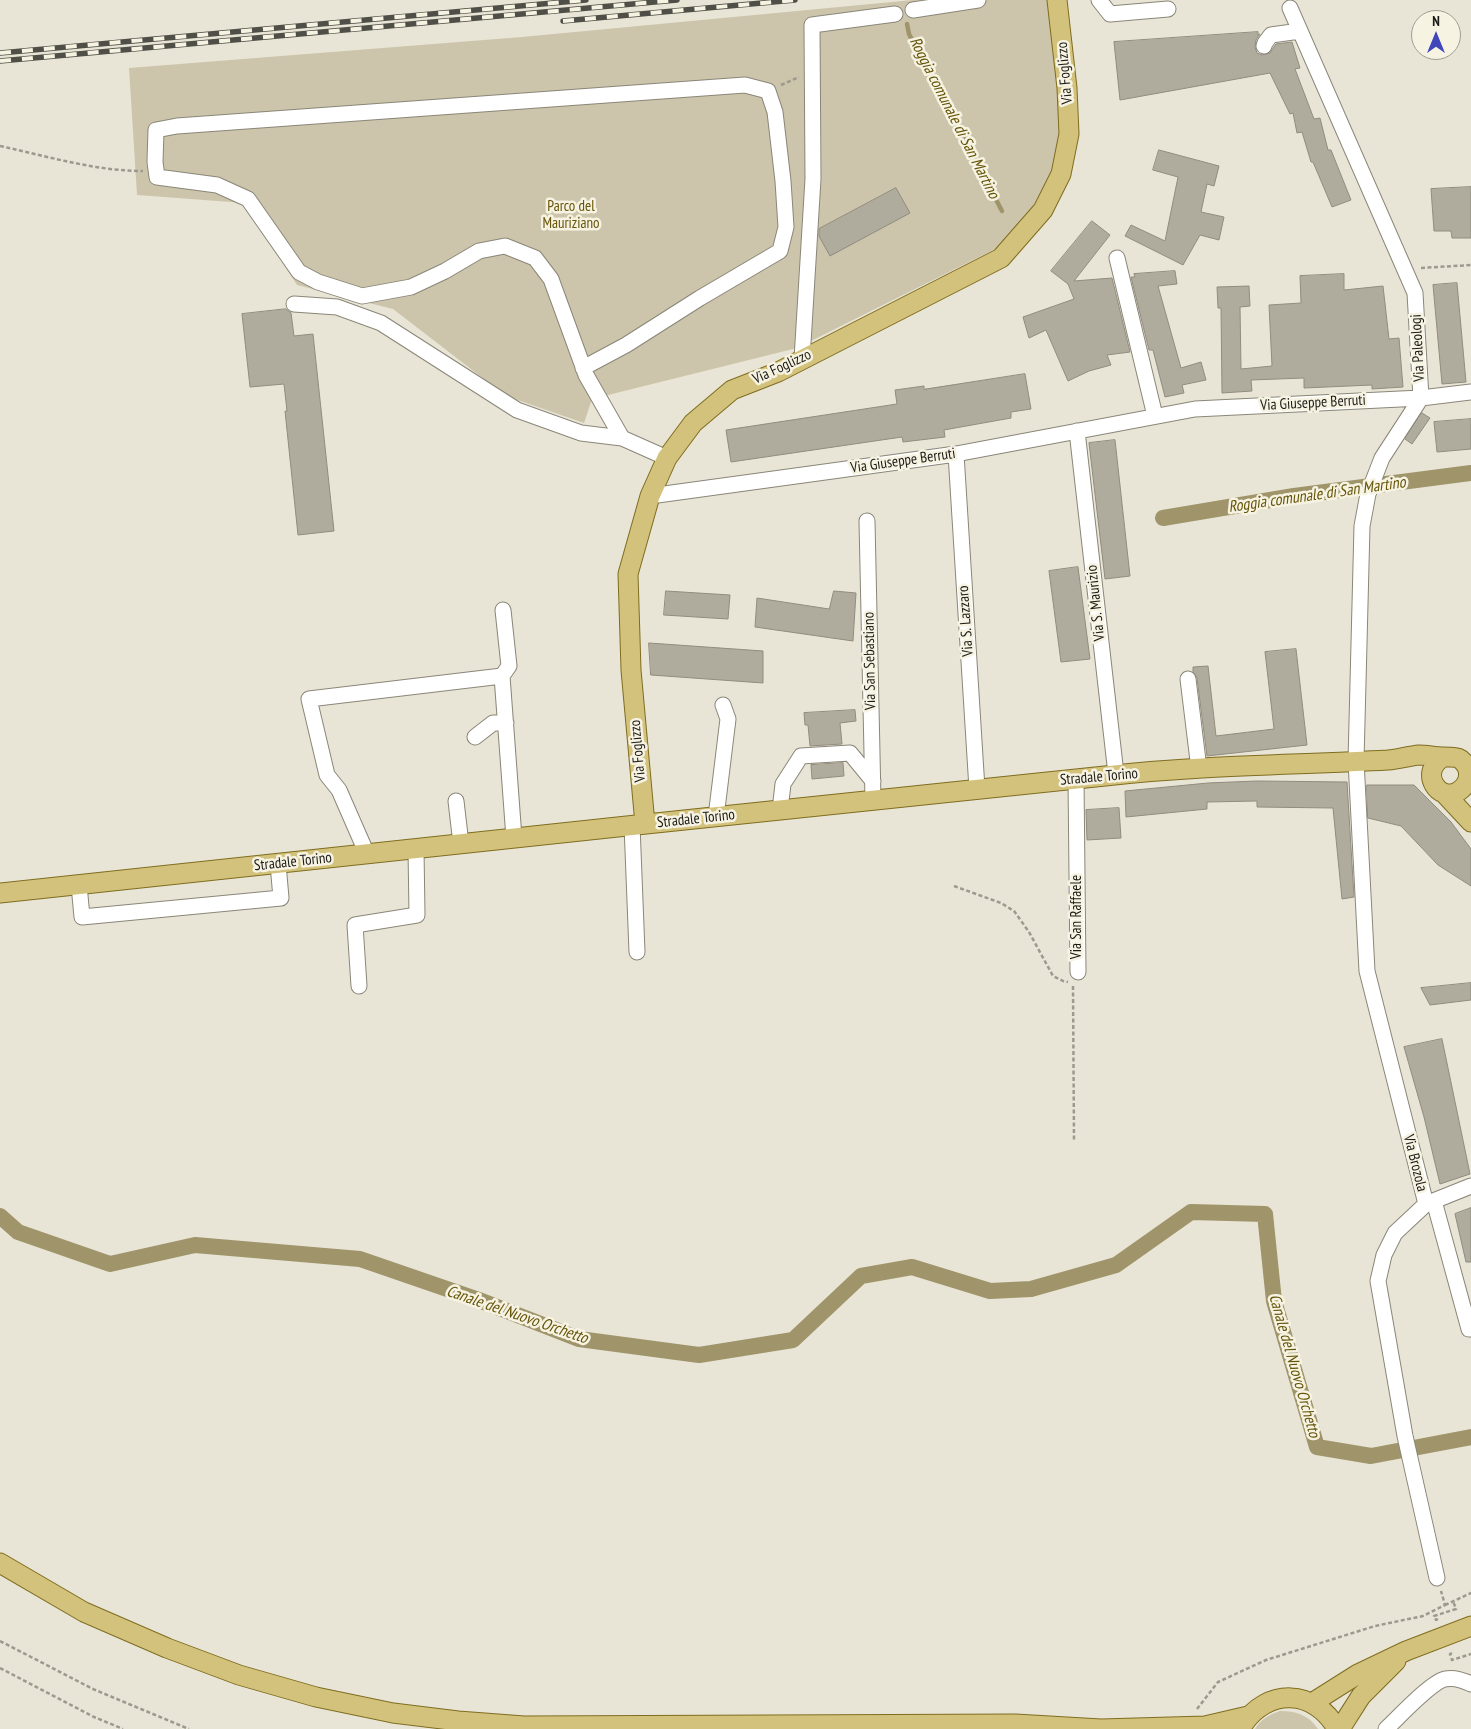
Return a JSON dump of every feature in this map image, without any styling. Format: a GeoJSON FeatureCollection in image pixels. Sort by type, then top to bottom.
{"type":"FeatureCollection","features":[{"type":"Feature","properties":{"kind":"main road","name":"Via Foglizzo"},"geometry":{"type":"LineString","coordinates":[[638,825],[628,574],[650,496],[667,458],[693,423],[732,390],[778,372],[1001,258],[1042,210],[1061,174],[1069,134],[1067,88],[1058,4]]}},
{"type":"Feature","properties":{"kind":"main road","name":"Stradale Torino"},"geometry":{"type":"LineString","coordinates":[[0,893],[1116,774],[1393,760],[1418,755],[1458,757]]}},
{"type":"Feature","properties":{"kind":"main road"},"geometry":{"type":"LineString","coordinates":[[1458,757],[1465,763],[1468,771],[1467,793],[1458,792],[1451,794],[1438,787],[1431,774],[1433,766],[1437,761],[1458,757]]}},
{"type":"Feature","properties":{"kind":"main road","name":"Stradale Torino"},"geometry":{"type":"LineString","coordinates":[[1393,760],[1416,770],[1438,787],[1471,822]]}},
{"type":"Feature","properties":{"kind":"main road"},"geometry":{"type":"LineString","coordinates":[[0,1563],[84,1612],[167,1648],[239,1675],[316,1697],[394,1713],[458,1721],[524,1726],[1015,1724],[1101,1729],[1205,1726],[1244,1723],[1262,1705],[1278,1699],[1296,1698],[1312,1703],[1323,1710],[1339,1729],[1361,1696],[1406,1651]]}},
{"type":"Feature","properties":{"kind":"main road"},"geometry":{"type":"LineString","coordinates":[[1312,1703],[1358,1674],[1406,1651],[1471,1626]]}},
{"type":"Feature","properties":{"kind":"street"},"geometry":{"type":"LineString","coordinates":[[913,10],[978,0]]}},
{"type":"Feature","properties":{"kind":"street"},"geometry":{"type":"LineString","coordinates":[[1099,0],[1110,14],[1168,9]]}},
{"type":"Feature","properties":{"kind":"street","name":"Via Paleologi"},"geometry":{"type":"LineString","coordinates":[[1290,8],[1415,293],[1421,398],[1382,458],[1368,494],[1362,526],[1356,761]]}},
{"type":"Feature","properties":{"kind":"street"},"geometry":{"type":"LineString","coordinates":[[802,359],[813,179],[812,25],[895,14]]}},
{"type":"Feature","properties":{"kind":"street"},"geometry":{"type":"LineString","coordinates":[[1264,46],[1271,35],[1300,31]]}},
{"type":"Feature","properties":{"kind":"street"},"geometry":{"type":"LineString","coordinates":[[584,368],[626,345],[700,298],[780,251],[786,227],[784,190],[775,112],[768,91],[745,85],[177,126],[156,130],[157,177],[217,184],[248,200],[300,272],[318,282],[362,296],[411,287],[445,271],[479,251],[505,246],[535,258],[550,279],[584,368],[605,410],[622,438]]}},
{"type":"Feature","properties":{"kind":"street"},"geometry":{"type":"LineString","coordinates":[[1117,258],[1155,416]]}},
{"type":"Feature","properties":{"kind":"street"},"geometry":{"type":"LineString","coordinates":[[294,304],[337,307],[381,323],[517,410],[581,433],[622,438],[667,458]]}},
{"type":"Feature","properties":{"kind":"street","name":"Via Giuseppe Berruti"},"geometry":{"type":"LineString","coordinates":[[650,496],[956,454],[1195,409],[1421,398],[1471,392]]}},
{"type":"Feature","properties":{"kind":"street","name":"Via S. Maurizio"},"geometry":{"type":"LineString","coordinates":[[1077,431],[1116,774]]}},
{"type":"Feature","properties":{"kind":"street","name":"Via S. Lazzaro"},"geometry":{"type":"LineString","coordinates":[[956,454],[977,789]]}},
{"type":"Feature","properties":{"kind":"street","name":"Via San Sebastiano"},"geometry":{"type":"LineString","coordinates":[[867,521],[873,800]]}},
{"type":"Feature","properties":{"kind":"street"},"geometry":{"type":"LineString","coordinates":[[503,610],[509,666],[502,676],[514,838]]}},
{"type":"Feature","properties":{"kind":"street"},"geometry":{"type":"LineString","coordinates":[[366,854],[339,790],[327,775],[309,699],[502,676]]}},
{"type":"Feature","properties":{"kind":"street"},"geometry":{"type":"LineString","coordinates":[[1188,679],[1199,769]]}},
{"type":"Feature","properties":{"kind":"street"},"geometry":{"type":"LineString","coordinates":[[716,817],[728,719],[723,705]]}},
{"type":"Feature","properties":{"kind":"street"},"geometry":{"type":"LineString","coordinates":[[475,737],[493,724],[506,723]]}},
{"type":"Feature","properties":{"kind":"street"},"geometry":{"type":"LineString","coordinates":[[780,810],[783,784],[801,756],[850,753],[873,781]]}},
{"type":"Feature","properties":{"kind":"street","name":"Via Brozola"},"geometry":{"type":"LineString","coordinates":[[1356,761],[1367,971],[1430,1203],[1395,1232],[1384,1255],[1378,1282],[1405,1436],[1437,1578]]}},
{"type":"Feature","properties":{"kind":"street","name":"Via San Raffaele"},"geometry":{"type":"LineString","coordinates":[[1075,977],[1076,779]]}},
{"type":"Feature","properties":{"kind":"street"},"geometry":{"type":"LineString","coordinates":[[456,801],[461,844]]}},
{"type":"Feature","properties":{"kind":"street"},"geometry":{"type":"LineString","coordinates":[[637,952],[638,825]]}},
{"type":"Feature","properties":{"kind":"street"},"geometry":{"type":"LineString","coordinates":[[359,986],[355,925],[417,915],[416,849]]}},
{"type":"Feature","properties":{"kind":"street"},"geometry":{"type":"LineString","coordinates":[[79,885],[82,917],[282,898],[278,864]]}},
{"type":"Feature","properties":{"kind":"street"},"geometry":{"type":"LineString","coordinates":[[1471,1186],[1430,1203],[1469,1329],[1471,1329]]}},
{"type":"Feature","properties":{"kind":"street"},"geometry":{"type":"LineString","coordinates":[[1386,1729],[1431,1687],[1444,1679],[1458,1678],[1471,1684]]}},
{"type":"Feature","properties":{"kind":"path"},"geometry":{"type":"LineString","coordinates":[[768,91],[812,71]]}},
{"type":"Feature","properties":{"kind":"path"},"geometry":{"type":"LineString","coordinates":[[0,146],[110,169],[157,171]]}},
{"type":"Feature","properties":{"kind":"path"},"geometry":{"type":"LineString","coordinates":[[1405,269],[1471,265]]}},
{"type":"Feature","properties":{"kind":"path","name":"Via San Raffaele"},"geometry":{"type":"LineString","coordinates":[[954,886],[1001,903],[1014,911],[1029,932],[1053,976],[1063,981],[1075,977]]}},
{"type":"Feature","properties":{"kind":"path"},"geometry":{"type":"LineString","coordinates":[[1074,1140],[1075,977]]}},
{"type":"Feature","properties":{"kind":"path"},"geometry":{"type":"LineString","coordinates":[[1437,1578],[1445,1604]]}},
{"type":"Feature","properties":{"kind":"path"},"geometry":{"type":"LineString","coordinates":[[1197,1709],[1218,1682],[1266,1660],[1375,1626],[1423,1616],[1471,1593]]}},
{"type":"Feature","properties":{"kind":"path"},"geometry":{"type":"LineString","coordinates":[[0,1640],[93,1689],[189,1729]]}},
{"type":"Feature","properties":{"kind":"path"},"geometry":{"type":"LineString","coordinates":[[0,1668],[94,1717],[123,1729]]}},
{"type":"Feature","properties":{"kind":"green space","name":"Parco del Mauriziano"},"geometry":{"type":"Polygon","coordinates":[[[913,0],[1048,0],[1065,118],[1050,186],[997,248],[797,348],[592,399],[584,423],[506,396],[393,309],[297,285],[244,203],[137,195],[129,68],[522,37],[913,0]]]}},
{"type":"Feature","properties":{"kind":"green space"},"geometry":{"type":"Polygon","coordinates":[[[1280,1711],[1302,1715],[1311,1720],[1318,1729],[1255,1729],[1266,1718],[1280,1711]]]}},
{"type":"Feature","properties":{"kind":"building"},"geometry":{"type":"Polygon","coordinates":[[[1258,32],[1258,35],[1260,34],[1256,40],[1255,47],[1257,53],[1262,55],[1270,53],[1276,44],[1292,42],[1300,68],[1295,69],[1314,119],[1320,118],[1328,150],[1331,150],[1351,200],[1332,207],[1313,162],[1311,162],[1302,132],[1297,133],[1293,113],[1290,114],[1270,73],[1120,100],[1114,42],[1258,32]]]}},
{"type":"Feature","properties":{"kind":"building"},"geometry":{"type":"Polygon","coordinates":[[[1159,150],[1219,166],[1214,186],[1207,184],[1201,212],[1224,217],[1219,240],[1200,235],[1183,265],[1125,236],[1131,225],[1165,241],[1178,177],[1153,170],[1159,150]]]}},
{"type":"Feature","properties":{"kind":"building"},"geometry":{"type":"Polygon","coordinates":[[[1471,187],[1471,238],[1452,238],[1451,231],[1434,231],[1431,189],[1471,187]]]}},
{"type":"Feature","properties":{"kind":"building"},"geometry":{"type":"Polygon","coordinates":[[[896,188],[910,213],[830,256],[819,236],[819,229],[896,188]]]}},
{"type":"Feature","properties":{"kind":"building"},"geometry":{"type":"Polygon","coordinates":[[[1092,221],[1110,235],[1074,281],[1112,278],[1130,352],[1107,355],[1111,365],[1089,371],[1068,381],[1046,330],[1029,338],[1023,317],[1074,299],[1068,284],[1051,271],[1092,221]]]}},
{"type":"Feature","properties":{"kind":"building"},"geometry":{"type":"Polygon","coordinates":[[[1175,271],[1177,284],[1158,286],[1181,368],[1201,362],[1206,380],[1182,385],[1184,393],[1165,397],[1153,350],[1149,350],[1131,277],[1135,277],[1134,274],[1175,271]]]}},
{"type":"Feature","properties":{"kind":"building"},"geometry":{"type":"Polygon","coordinates":[[[1344,274],[1344,290],[1383,286],[1389,339],[1399,338],[1403,387],[1372,389],[1372,385],[1304,388],[1304,378],[1251,380],[1252,391],[1222,393],[1221,308],[1218,308],[1217,287],[1249,286],[1250,306],[1240,307],[1241,369],[1272,366],[1269,305],[1301,303],[1300,276],[1344,274]]]}},
{"type":"Feature","properties":{"kind":"building"},"geometry":{"type":"Polygon","coordinates":[[[1457,283],[1466,382],[1442,384],[1433,285],[1457,283]]]}},
{"type":"Feature","properties":{"kind":"building"},"geometry":{"type":"Polygon","coordinates":[[[286,309],[291,313],[294,336],[313,334],[334,531],[298,535],[284,384],[250,387],[242,314],[286,309]]]}},
{"type":"Feature","properties":{"kind":"building"},"geometry":{"type":"Polygon","coordinates":[[[1025,374],[1031,409],[1011,412],[1011,418],[944,430],[945,437],[903,442],[902,437],[731,462],[726,430],[897,404],[895,390],[924,386],[924,389],[1025,374]]]}},
{"type":"Feature","properties":{"kind":"building"},"geometry":{"type":"Polygon","coordinates":[[[1422,413],[1430,418],[1412,444],[1405,439],[1422,413]]]}},
{"type":"Feature","properties":{"kind":"building"},"geometry":{"type":"Polygon","coordinates":[[[1471,419],[1471,449],[1437,452],[1434,422],[1471,419]]]}},
{"type":"Feature","properties":{"kind":"building"},"geometry":{"type":"Polygon","coordinates":[[[1115,440],[1130,576],[1105,579],[1089,443],[1115,440]]]}},
{"type":"Feature","properties":{"kind":"building"},"geometry":{"type":"Polygon","coordinates":[[[1078,567],[1090,659],[1061,662],[1049,571],[1078,567]]]}},
{"type":"Feature","properties":{"kind":"building"},"geometry":{"type":"Polygon","coordinates":[[[666,591],[730,595],[728,619],[664,615],[666,591]]]}},
{"type":"Feature","properties":{"kind":"building"},"geometry":{"type":"Polygon","coordinates":[[[834,591],[856,593],[853,641],[755,627],[757,598],[829,609],[834,591]]]}},
{"type":"Feature","properties":{"kind":"building"},"geometry":{"type":"Polygon","coordinates":[[[649,643],[763,651],[763,683],[651,675],[649,643]]]}},
{"type":"Feature","properties":{"kind":"building"},"geometry":{"type":"Polygon","coordinates":[[[1296,649],[1307,745],[1207,756],[1197,678],[1193,672],[1193,667],[1208,666],[1216,736],[1274,729],[1265,652],[1296,649]]]}},
{"type":"Feature","properties":{"kind":"building"},"geometry":{"type":"Polygon","coordinates":[[[855,710],[856,721],[840,723],[842,744],[810,746],[808,725],[805,725],[804,713],[855,710]]]}},
{"type":"Feature","properties":{"kind":"building"},"geometry":{"type":"Polygon","coordinates":[[[843,763],[844,776],[812,779],[811,765],[843,763]]]}},
{"type":"Feature","properties":{"kind":"building"},"geometry":{"type":"Polygon","coordinates":[[[1257,781],[1347,782],[1354,897],[1342,899],[1333,808],[1257,807],[1257,801],[1207,802],[1207,809],[1126,817],[1125,791],[1208,783],[1257,781]]]}},
{"type":"Feature","properties":{"kind":"building"},"geometry":{"type":"Polygon","coordinates":[[[1367,785],[1414,785],[1451,822],[1471,849],[1471,886],[1438,865],[1401,826],[1368,818],[1367,785]]]}},
{"type":"Feature","properties":{"kind":"building"},"geometry":{"type":"Polygon","coordinates":[[[1119,808],[1121,838],[1087,840],[1086,810],[1119,808]]]}},
{"type":"Feature","properties":{"kind":"building"},"geometry":{"type":"Polygon","coordinates":[[[1471,983],[1471,1000],[1430,1005],[1421,988],[1471,983]]]}},
{"type":"Feature","properties":{"kind":"building"},"geometry":{"type":"Polygon","coordinates":[[[1442,1039],[1470,1174],[1440,1184],[1424,1117],[1404,1047],[1442,1039]]]}},
{"type":"Feature","properties":{"kind":"building"},"geometry":{"type":"Polygon","coordinates":[[[1471,1208],[1471,1262],[1466,1262],[1455,1214],[1471,1208]]]}},
{"type":"Feature","properties":{"kind":"waterway","name":"Roggia comunale di San Martino"},"geometry":{"type":"LineString","coordinates":[[907,24],[909,34],[1002,211]]}},
{"type":"Feature","properties":{"kind":"waterway","name":"Roggia comunale di San Martino"},"geometry":{"type":"LineString","coordinates":[[1163,518],[1294,496],[1471,473]]}},
{"type":"Feature","properties":{"kind":"waterway","name":"Canale del Nuovo Orchetto"},"geometry":{"type":"LineString","coordinates":[[0,1216],[18,1232],[110,1264],[195,1245],[360,1259],[479,1300],[579,1339],[699,1355],[793,1340],[861,1276],[912,1267],[990,1291],[1031,1289],[1116,1265],[1191,1212],[1265,1214],[1274,1301],[1317,1447],[1371,1456],[1471,1437]]}},
{"type":"Feature","properties":{"kind":"railway"},"geometry":{"type":"LineString","coordinates":[[0,53],[586,0]]}},
{"type":"Feature","properties":{"kind":"railway"},"geometry":{"type":"LineString","coordinates":[[0,61],[677,0]]}},
{"type":"Feature","properties":{"kind":"railway"},"geometry":{"type":"LineString","coordinates":[[563,21],[795,0]]}}]}
